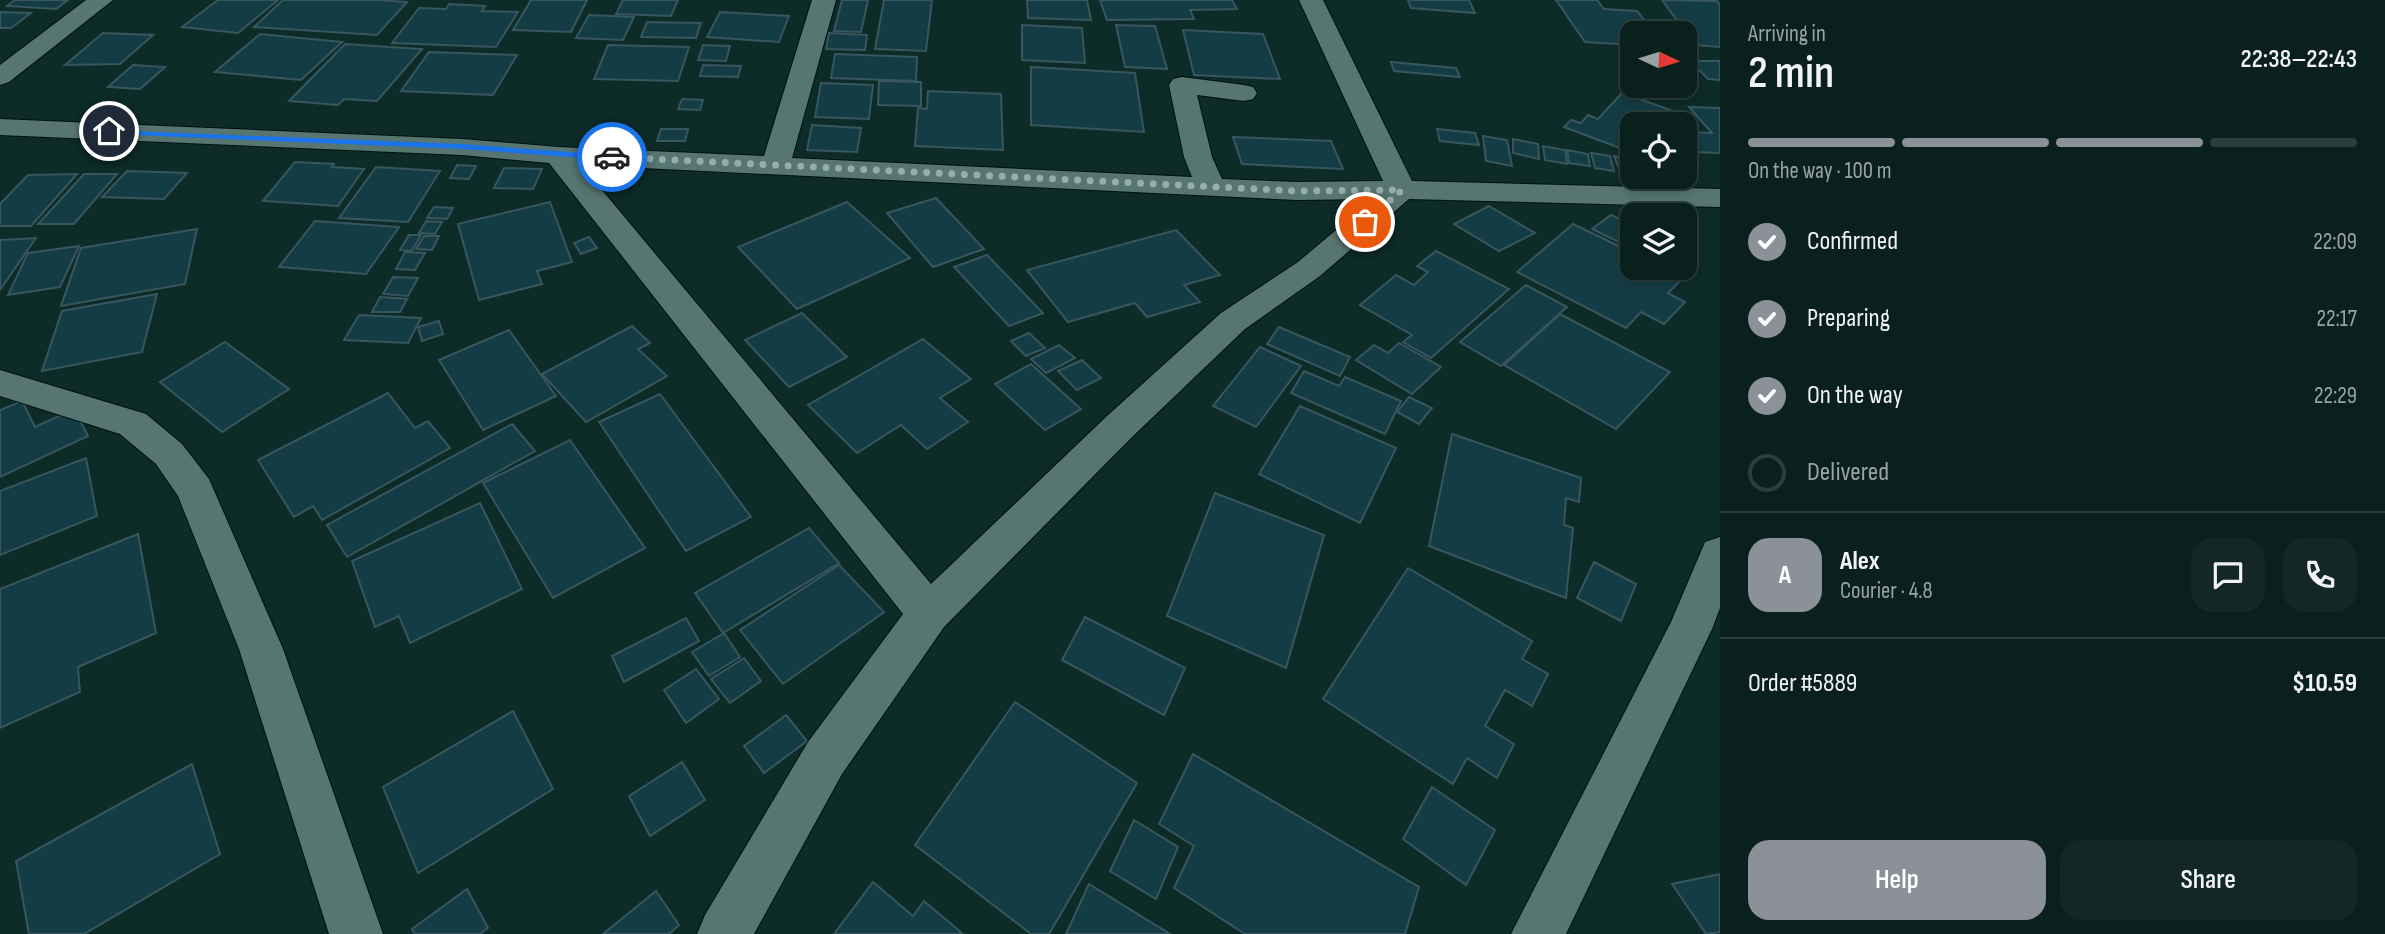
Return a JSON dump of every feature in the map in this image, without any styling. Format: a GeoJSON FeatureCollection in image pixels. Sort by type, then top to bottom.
{"type":"FeatureCollection","features":[{"type":"Feature","properties":{"kind":"street"},"geometry":{"type":"LineString","coordinates":[[0,77],[102,0]]}},
{"type":"Feature","properties":{"kind":"street"},"geometry":{"type":"LineString","coordinates":[[776,164],[824,0]]}},
{"type":"Feature","properties":{"kind":"street"},"geometry":{"type":"LineString","coordinates":[[1311,0],[1402,190]]}},
{"type":"Feature","properties":{"kind":"street"},"geometry":{"type":"LineString","coordinates":[[1211,187],[1198,157],[1182,85],[1244,93]]}},
{"type":"Feature","properties":{"kind":"street"},"geometry":{"type":"LineString","coordinates":[[0,127],[461,146],[558,155],[1307,191],[1402,190],[1720,198]]}},
{"type":"Feature","properties":{"kind":"street"},"geometry":{"type":"LineString","coordinates":[[558,155],[929,614]]}},
{"type":"Feature","properties":{"kind":"street"},"geometry":{"type":"LineString","coordinates":[[724,934],[825,758],[929,614],[1119,427],[1233,321],[1309,270],[1402,190]]}},
{"type":"Feature","properties":{"kind":"street"},"geometry":{"type":"LineString","coordinates":[[0,383],[133,424],[169,454],[195,490],[261,649],[356,934]]}},
{"type":"Feature","properties":{"kind":"street"},"geometry":{"type":"LineString","coordinates":[[1538,934],[1690,629],[1720,554]]}},
{"type":"Feature","properties":{"kind":"building"},"geometry":{"type":"Polygon","coordinates":[[[15,0],[68,0],[56,9],[7,6],[15,0]]]}},
{"type":"Feature","properties":{"kind":"building"},"geometry":{"type":"Polygon","coordinates":[[[218,0],[278,0],[238,33],[182,27],[218,0]]]}},
{"type":"Feature","properties":{"kind":"building"},"geometry":{"type":"Polygon","coordinates":[[[283,0],[407,2],[377,35],[254,27],[283,0]]]}},
{"type":"Feature","properties":{"kind":"building"},"geometry":{"type":"Polygon","coordinates":[[[531,0],[587,0],[571,32],[513,30],[531,0]]]}},
{"type":"Feature","properties":{"kind":"building"},"geometry":{"type":"Polygon","coordinates":[[[623,0],[678,0],[671,16],[616,14],[623,0]]]}},
{"type":"Feature","properties":{"kind":"building"},"geometry":{"type":"Polygon","coordinates":[[[842,0],[868,0],[861,32],[834,31],[842,0]]]}},
{"type":"Feature","properties":{"kind":"building"},"geometry":{"type":"Polygon","coordinates":[[[884,0],[932,0],[926,51],[875,49],[884,0]]]}},
{"type":"Feature","properties":{"kind":"building"},"geometry":{"type":"Polygon","coordinates":[[[1027,0],[1087,0],[1091,20],[1028,18],[1027,0]]]}},
{"type":"Feature","properties":{"kind":"building"},"geometry":{"type":"Polygon","coordinates":[[[1100,0],[1232,0],[1237,9],[1190,10],[1194,19],[1107,20],[1100,0]]]}},
{"type":"Feature","properties":{"kind":"building"},"geometry":{"type":"Polygon","coordinates":[[[1408,0],[1469,0],[1475,13],[1411,8],[1408,0]]]}},
{"type":"Feature","properties":{"kind":"building"},"geometry":{"type":"Polygon","coordinates":[[[1556,0],[1597,0],[1604,9],[1637,11],[1645,21],[1620,21],[1620,44],[1585,42],[1556,0]]]}},
{"type":"Feature","properties":{"kind":"building"},"geometry":{"type":"Polygon","coordinates":[[[1662,0],[1717,1],[1720,5],[1720,47],[1698,45],[1698,21],[1677,21],[1662,0]]]}},
{"type":"Feature","properties":{"kind":"building"},"geometry":{"type":"Polygon","coordinates":[[[449,4],[485,6],[482,11],[518,12],[496,47],[392,43],[419,8],[446,9],[449,4]]]}},
{"type":"Feature","properties":{"kind":"building"},"geometry":{"type":"Polygon","coordinates":[[[0,12],[31,13],[11,28],[0,28],[0,12]]]}},
{"type":"Feature","properties":{"kind":"building"},"geometry":{"type":"Polygon","coordinates":[[[720,12],[789,16],[779,42],[707,37],[720,12]]]}},
{"type":"Feature","properties":{"kind":"building"},"geometry":{"type":"Polygon","coordinates":[[[589,15],[634,17],[623,40],[576,38],[589,15]]]}},
{"type":"Feature","properties":{"kind":"building"},"geometry":{"type":"Polygon","coordinates":[[[647,22],[701,23],[696,38],[641,37],[647,22]]]}},
{"type":"Feature","properties":{"kind":"building"},"geometry":{"type":"Polygon","coordinates":[[[1022,25],[1082,28],[1085,63],[1022,60],[1022,25]]]}},
{"type":"Feature","properties":{"kind":"building"},"geometry":{"type":"Polygon","coordinates":[[[1116,25],[1155,26],[1167,69],[1125,67],[1116,25]]]}},
{"type":"Feature","properties":{"kind":"building"},"geometry":{"type":"Polygon","coordinates":[[[1183,30],[1263,34],[1280,79],[1194,75],[1183,30]]]}},
{"type":"Feature","properties":{"kind":"building"},"geometry":{"type":"Polygon","coordinates":[[[103,33],[153,35],[120,64],[65,65],[103,33]]]}},
{"type":"Feature","properties":{"kind":"building"},"geometry":{"type":"Polygon","coordinates":[[[829,33],[867,35],[865,50],[826,49],[829,33]]]}},
{"type":"Feature","properties":{"kind":"building"},"geometry":{"type":"Polygon","coordinates":[[[260,34],[342,42],[301,80],[215,72],[260,34]]]}},
{"type":"Feature","properties":{"kind":"building"},"geometry":{"type":"Polygon","coordinates":[[[345,44],[422,49],[377,101],[344,99],[338,105],[289,101],[345,44]]]}},
{"type":"Feature","properties":{"kind":"building"},"geometry":{"type":"Polygon","coordinates":[[[608,45],[689,47],[678,81],[594,79],[608,45]]]}},
{"type":"Feature","properties":{"kind":"building"},"geometry":{"type":"Polygon","coordinates":[[[703,45],[730,46],[726,61],[698,60],[703,45]]]}},
{"type":"Feature","properties":{"kind":"building"},"geometry":{"type":"Polygon","coordinates":[[[429,52],[517,55],[493,95],[401,91],[429,52]]]}},
{"type":"Feature","properties":{"kind":"building"},"geometry":{"type":"Polygon","coordinates":[[[835,54],[917,57],[916,81],[831,78],[835,54]]]}},
{"type":"Feature","properties":{"kind":"building"},"geometry":{"type":"Polygon","coordinates":[[[1698,61],[1720,61],[1720,80],[1708,79],[1698,69],[1698,61]]]}},
{"type":"Feature","properties":{"kind":"building"},"geometry":{"type":"Polygon","coordinates":[[[1391,62],[1456,68],[1460,77],[1394,71],[1391,62]]]}},
{"type":"Feature","properties":{"kind":"building"},"geometry":{"type":"Polygon","coordinates":[[[133,65],[165,67],[140,89],[108,87],[133,65]]]}},
{"type":"Feature","properties":{"kind":"building"},"geometry":{"type":"Polygon","coordinates":[[[703,65],[741,66],[738,77],[700,76],[703,65]]]}},
{"type":"Feature","properties":{"kind":"building"},"geometry":{"type":"Polygon","coordinates":[[[1031,67],[1135,73],[1144,132],[1031,125],[1031,67]]]}},
{"type":"Feature","properties":{"kind":"building"},"geometry":{"type":"Polygon","coordinates":[[[879,81],[921,82],[921,106],[878,105],[879,81]]]}},
{"type":"Feature","properties":{"kind":"building"},"geometry":{"type":"Polygon","coordinates":[[[821,83],[873,85],[869,119],[815,117],[821,83]]]}},
{"type":"Feature","properties":{"kind":"building"},"geometry":{"type":"Polygon","coordinates":[[[928,91],[1001,94],[1003,150],[915,146],[918,108],[927,109],[928,91]]]}},
{"type":"Feature","properties":{"kind":"building"},"geometry":{"type":"Polygon","coordinates":[[[1620,95],[1620,98],[1636,98],[1676,112],[1620,112],[1620,148],[1564,127],[1571,120],[1581,123],[1588,115],[1598,119],[1620,95]]]}},
{"type":"Feature","properties":{"kind":"building"},"geometry":{"type":"Polygon","coordinates":[[[682,99],[703,100],[700,110],[678,109],[682,99]]]}},
{"type":"Feature","properties":{"kind":"building"},"geometry":{"type":"Polygon","coordinates":[[[1689,107],[1720,108],[1720,153],[1697,152],[1697,132],[1712,133],[1697,116],[1697,112],[1689,107]]]}},
{"type":"Feature","properties":{"kind":"building"},"geometry":{"type":"Polygon","coordinates":[[[812,125],[861,128],[857,152],[807,150],[812,125]]]}},
{"type":"Feature","properties":{"kind":"building"},"geometry":{"type":"Polygon","coordinates":[[[661,129],[688,129],[685,141],[657,141],[661,129]]]}},
{"type":"Feature","properties":{"kind":"building"},"geometry":{"type":"Polygon","coordinates":[[[1437,129],[1475,133],[1479,145],[1440,141],[1437,129]]]}},
{"type":"Feature","properties":{"kind":"building"},"geometry":{"type":"Polygon","coordinates":[[[1483,136],[1507,140],[1512,166],[1486,161],[1483,136]]]}},
{"type":"Feature","properties":{"kind":"building"},"geometry":{"type":"Polygon","coordinates":[[[1233,137],[1331,141],[1343,169],[1242,164],[1233,137]]]}},
{"type":"Feature","properties":{"kind":"building"},"geometry":{"type":"Polygon","coordinates":[[[1513,139],[1538,144],[1539,159],[1513,153],[1513,139]]]}},
{"type":"Feature","properties":{"kind":"building"},"geometry":{"type":"Polygon","coordinates":[[[1543,146],[1565,150],[1567,164],[1545,160],[1543,146]]]}},
{"type":"Feature","properties":{"kind":"building"},"geometry":{"type":"Polygon","coordinates":[[[1567,150],[1588,154],[1590,166],[1569,163],[1567,150]]]}},
{"type":"Feature","properties":{"kind":"building"},"geometry":{"type":"Polygon","coordinates":[[[1591,153],[1610,156],[1614,171],[1595,168],[1591,153]]]}},
{"type":"Feature","properties":{"kind":"building"},"geometry":{"type":"Polygon","coordinates":[[[1614,156],[1620,157],[1619,169],[1614,156]]]}},
{"type":"Feature","properties":{"kind":"building"},"geometry":{"type":"Polygon","coordinates":[[[295,162],[364,169],[338,206],[263,201],[295,162]]]}},
{"type":"Feature","properties":{"kind":"building"},"geometry":{"type":"Polygon","coordinates":[[[457,165],[476,166],[469,179],[450,178],[457,165]]]}},
{"type":"Feature","properties":{"kind":"building"},"geometry":{"type":"Polygon","coordinates":[[[376,167],[440,171],[408,222],[339,218],[376,167]]]}},
{"type":"Feature","properties":{"kind":"building"},"geometry":{"type":"Polygon","coordinates":[[[504,168],[542,169],[533,189],[494,188],[504,168]]]}},
{"type":"Feature","properties":{"kind":"building"},"geometry":{"type":"Polygon","coordinates":[[[127,171],[187,173],[164,199],[102,197],[127,171]]]}},
{"type":"Feature","properties":{"kind":"building"},"geometry":{"type":"Polygon","coordinates":[[[77,174],[31,226],[0,226],[0,204],[28,175],[77,174]]]}},
{"type":"Feature","properties":{"kind":"building"},"geometry":{"type":"Polygon","coordinates":[[[84,174],[117,174],[74,224],[38,224],[84,174]]]}},
{"type":"Feature","properties":{"kind":"building"},"geometry":{"type":"Polygon","coordinates":[[[936,198],[984,249],[933,267],[887,213],[936,198]]]}},
{"type":"Feature","properties":{"kind":"building"},"geometry":{"type":"Polygon","coordinates":[[[550,202],[572,262],[537,271],[542,284],[479,300],[458,224],[550,202]]]}},
{"type":"Feature","properties":{"kind":"building"},"geometry":{"type":"Polygon","coordinates":[[[847,202],[910,258],[797,309],[738,247],[847,202]]]}},
{"type":"Feature","properties":{"kind":"building"},"geometry":{"type":"Polygon","coordinates":[[[1489,206],[1535,233],[1499,251],[1454,224],[1489,206]]]}},
{"type":"Feature","properties":{"kind":"building"},"geometry":{"type":"Polygon","coordinates":[[[434,207],[453,208],[447,219],[427,218],[434,207]]]}},
{"type":"Feature","properties":{"kind":"building"},"geometry":{"type":"Polygon","coordinates":[[[1611,215],[1620,219],[1620,243],[1592,229],[1611,215]]]}},
{"type":"Feature","properties":{"kind":"building"},"geometry":{"type":"Polygon","coordinates":[[[315,221],[399,227],[366,274],[279,267],[315,221]]]}},
{"type":"Feature","properties":{"kind":"building"},"geometry":{"type":"Polygon","coordinates":[[[426,221],[442,222],[435,234],[419,233],[426,221]]]}},
{"type":"Feature","properties":{"kind":"building"},"geometry":{"type":"Polygon","coordinates":[[[1573,224],[1620,247],[1620,280],[1681,280],[1668,293],[1685,302],[1664,324],[1641,312],[1626,328],[1517,272],[1573,224]]]}},
{"type":"Feature","properties":{"kind":"building"},"geometry":{"type":"Polygon","coordinates":[[[197,229],[185,284],[61,306],[81,248],[197,229]]]}},
{"type":"Feature","properties":{"kind":"building"},"geometry":{"type":"Polygon","coordinates":[[[1176,230],[1220,275],[1184,285],[1200,302],[1147,317],[1135,303],[1068,322],[1027,270],[1176,230]]]}},
{"type":"Feature","properties":{"kind":"building"},"geometry":{"type":"Polygon","coordinates":[[[409,235],[421,235],[412,251],[400,250],[409,235]]]}},
{"type":"Feature","properties":{"kind":"building"},"geometry":{"type":"Polygon","coordinates":[[[424,236],[439,236],[432,250],[416,249],[424,236]]]}},
{"type":"Feature","properties":{"kind":"building"},"geometry":{"type":"Polygon","coordinates":[[[589,237],[597,248],[581,254],[574,243],[589,237]]]}},
{"type":"Feature","properties":{"kind":"building"},"geometry":{"type":"Polygon","coordinates":[[[36,238],[0,290],[0,240],[36,238]]]}},
{"type":"Feature","properties":{"kind":"building"},"geometry":{"type":"Polygon","coordinates":[[[79,246],[60,287],[8,295],[28,253],[79,246]]]}},
{"type":"Feature","properties":{"kind":"building"},"geometry":{"type":"Polygon","coordinates":[[[1436,251],[1509,289],[1431,358],[1403,342],[1412,335],[1360,305],[1396,275],[1414,285],[1428,272],[1417,266],[1436,251]]]}},
{"type":"Feature","properties":{"kind":"building"},"geometry":{"type":"Polygon","coordinates":[[[405,252],[425,253],[415,270],[396,269],[405,252]]]}},
{"type":"Feature","properties":{"kind":"building"},"geometry":{"type":"Polygon","coordinates":[[[987,255],[1043,313],[1009,326],[954,267],[987,255]]]}},
{"type":"Feature","properties":{"kind":"building"},"geometry":{"type":"Polygon","coordinates":[[[393,277],[418,278],[408,296],[383,294],[393,277]]]}},
{"type":"Feature","properties":{"kind":"building"},"geometry":{"type":"Polygon","coordinates":[[[1526,285],[1567,307],[1501,366],[1460,342],[1526,285]]]}},
{"type":"Feature","properties":{"kind":"building"},"geometry":{"type":"Polygon","coordinates":[[[157,294],[142,352],[42,371],[62,311],[157,294]]]}},
{"type":"Feature","properties":{"kind":"building"},"geometry":{"type":"Polygon","coordinates":[[[380,297],[407,299],[400,312],[372,312],[380,297]]]}},
{"type":"Feature","properties":{"kind":"building"},"geometry":{"type":"Polygon","coordinates":[[[802,313],[847,357],[789,387],[745,340],[802,313]]]}},
{"type":"Feature","properties":{"kind":"building"},"geometry":{"type":"Polygon","coordinates":[[[1560,314],[1670,372],[1616,429],[1504,365],[1560,314]]]}},
{"type":"Feature","properties":{"kind":"building"},"geometry":{"type":"Polygon","coordinates":[[[359,315],[421,318],[408,343],[344,340],[359,315]]]}},
{"type":"Feature","properties":{"kind":"building"},"geometry":{"type":"Polygon","coordinates":[[[439,321],[443,334],[422,341],[418,327],[439,321]]]}},
{"type":"Feature","properties":{"kind":"building"},"geometry":{"type":"Polygon","coordinates":[[[632,326],[650,343],[638,349],[667,376],[586,422],[542,374],[632,326]]]}},
{"type":"Feature","properties":{"kind":"building"},"geometry":{"type":"Polygon","coordinates":[[[1279,327],[1350,357],[1340,376],[1267,344],[1279,327]]]}},
{"type":"Feature","properties":{"kind":"building"},"geometry":{"type":"Polygon","coordinates":[[[509,330],[556,396],[483,430],[439,360],[509,330]]]}},
{"type":"Feature","properties":{"kind":"building"},"geometry":{"type":"Polygon","coordinates":[[[1029,333],[1045,348],[1026,356],[1011,341],[1029,333]]]}},
{"type":"Feature","properties":{"kind":"building"},"geometry":{"type":"Polygon","coordinates":[[[923,339],[971,379],[940,398],[968,422],[927,449],[901,425],[857,453],[808,405],[923,339]]]}},
{"type":"Feature","properties":{"kind":"building"},"geometry":{"type":"Polygon","coordinates":[[[225,342],[289,389],[222,432],[160,382],[225,342]]]}},
{"type":"Feature","properties":{"kind":"building"},"geometry":{"type":"Polygon","coordinates":[[[1399,343],[1441,367],[1412,394],[1356,360],[1374,345],[1388,353],[1399,343]]]}},
{"type":"Feature","properties":{"kind":"building"},"geometry":{"type":"Polygon","coordinates":[[[1059,345],[1075,358],[1046,373],[1031,359],[1059,345]]]}},
{"type":"Feature","properties":{"kind":"building"},"geometry":{"type":"Polygon","coordinates":[[[1260,347],[1301,366],[1256,427],[1213,406],[1260,347]]]}},
{"type":"Feature","properties":{"kind":"building"},"geometry":{"type":"Polygon","coordinates":[[[1082,360],[1101,378],[1077,390],[1058,371],[1082,360]]]}},
{"type":"Feature","properties":{"kind":"building"},"geometry":{"type":"Polygon","coordinates":[[[1031,364],[1081,409],[1045,430],[995,384],[1031,364]]]}},
{"type":"Feature","properties":{"kind":"building"},"geometry":{"type":"Polygon","coordinates":[[[1304,371],[1339,386],[1345,377],[1401,401],[1385,434],[1291,393],[1304,371]]]}},
{"type":"Feature","properties":{"kind":"building"},"geometry":{"type":"Polygon","coordinates":[[[388,393],[415,428],[428,421],[450,448],[322,520],[313,506],[294,517],[258,460],[388,393]]]}},
{"type":"Feature","properties":{"kind":"building"},"geometry":{"type":"Polygon","coordinates":[[[660,394],[751,517],[686,551],[599,422],[660,394]]]}},
{"type":"Feature","properties":{"kind":"building"},"geometry":{"type":"Polygon","coordinates":[[[1409,397],[1432,408],[1419,424],[1397,412],[1409,397]]]}},
{"type":"Feature","properties":{"kind":"building"},"geometry":{"type":"Polygon","coordinates":[[[22,401],[35,427],[74,409],[88,436],[0,477],[0,410],[22,401]]]}},
{"type":"Feature","properties":{"kind":"building"},"geometry":{"type":"Polygon","coordinates":[[[1300,406],[1396,448],[1360,523],[1259,474],[1300,406]]]}},
{"type":"Feature","properties":{"kind":"building"},"geometry":{"type":"Polygon","coordinates":[[[512,424],[535,451],[347,557],[327,525],[512,424]]]}},
{"type":"Feature","properties":{"kind":"building"},"geometry":{"type":"Polygon","coordinates":[[[1452,434],[1581,478],[1579,502],[1566,498],[1564,525],[1573,528],[1566,598],[1429,546],[1452,434]]]}},
{"type":"Feature","properties":{"kind":"building"},"geometry":{"type":"Polygon","coordinates":[[[570,440],[645,548],[553,598],[483,483],[570,440]]]}},
{"type":"Feature","properties":{"kind":"building"},"geometry":{"type":"Polygon","coordinates":[[[86,458],[97,516],[0,555],[0,491],[86,458]]]}},
{"type":"Feature","properties":{"kind":"building"},"geometry":{"type":"Polygon","coordinates":[[[1215,493],[1324,535],[1286,668],[1167,616],[1215,493]]]}},
{"type":"Feature","properties":{"kind":"building"},"geometry":{"type":"Polygon","coordinates":[[[480,503],[522,589],[410,643],[399,616],[375,627],[352,561],[480,503]]]}},
{"type":"Feature","properties":{"kind":"building"},"geometry":{"type":"Polygon","coordinates":[[[809,528],[839,563],[723,633],[695,593],[809,528]]]}},
{"type":"Feature","properties":{"kind":"building"},"geometry":{"type":"Polygon","coordinates":[[[138,534],[156,633],[78,667],[80,692],[0,728],[0,589],[138,534]]]}},
{"type":"Feature","properties":{"kind":"building"},"geometry":{"type":"Polygon","coordinates":[[[1594,562],[1636,584],[1621,621],[1577,598],[1594,562]]]}},
{"type":"Feature","properties":{"kind":"building"},"geometry":{"type":"Polygon","coordinates":[[[839,565],[884,612],[783,684],[740,630],[839,565]]]}},
{"type":"Feature","properties":{"kind":"building"},"geometry":{"type":"Polygon","coordinates":[[[1408,568],[1532,641],[1522,659],[1548,674],[1532,706],[1505,690],[1485,726],[1514,744],[1497,778],[1467,758],[1453,784],[1323,699],[1408,568]]]}},
{"type":"Feature","properties":{"kind":"building"},"geometry":{"type":"Polygon","coordinates":[[[1085,617],[1185,668],[1164,715],[1062,660],[1085,617]]]}},
{"type":"Feature","properties":{"kind":"building"},"geometry":{"type":"Polygon","coordinates":[[[686,618],[699,641],[624,682],[612,656],[686,618]]]}},
{"type":"Feature","properties":{"kind":"building"},"geometry":{"type":"Polygon","coordinates":[[[724,633],[740,657],[709,676],[692,652],[724,633]]]}},
{"type":"Feature","properties":{"kind":"building"},"geometry":{"type":"Polygon","coordinates":[[[744,658],[761,681],[730,703],[711,679],[744,658]]]}},
{"type":"Feature","properties":{"kind":"building"},"geometry":{"type":"Polygon","coordinates":[[[696,669],[719,699],[686,723],[664,690],[696,669]]]}},
{"type":"Feature","properties":{"kind":"building"},"geometry":{"type":"Polygon","coordinates":[[[1015,702],[1137,783],[1049,934],[1031,934],[915,845],[1015,702]]]}},
{"type":"Feature","properties":{"kind":"building"},"geometry":{"type":"Polygon","coordinates":[[[513,711],[553,789],[418,873],[383,787],[513,711]]]}},
{"type":"Feature","properties":{"kind":"building"},"geometry":{"type":"Polygon","coordinates":[[[786,715],[807,741],[764,773],[744,746],[786,715]]]}},
{"type":"Feature","properties":{"kind":"building"},"geometry":{"type":"Polygon","coordinates":[[[1193,754],[1419,887],[1405,934],[1245,934],[1174,888],[1194,846],[1159,824],[1193,754]]]}},
{"type":"Feature","properties":{"kind":"building"},"geometry":{"type":"Polygon","coordinates":[[[682,762],[705,800],[650,836],[629,796],[682,762]]]}},
{"type":"Feature","properties":{"kind":"building"},"geometry":{"type":"Polygon","coordinates":[[[192,764],[220,854],[84,934],[29,934],[16,861],[192,764]]]}},
{"type":"Feature","properties":{"kind":"building"},"geometry":{"type":"Polygon","coordinates":[[[1432,787],[1495,830],[1466,885],[1403,839],[1432,787]]]}},
{"type":"Feature","properties":{"kind":"building"},"geometry":{"type":"Polygon","coordinates":[[[1134,820],[1178,847],[1156,899],[1110,871],[1134,820]]]}},
{"type":"Feature","properties":{"kind":"building"},"geometry":{"type":"Polygon","coordinates":[[[1720,874],[1720,932],[1706,934],[1672,884],[1720,874]]]}},
{"type":"Feature","properties":{"kind":"building"},"geometry":{"type":"Polygon","coordinates":[[[873,882],[913,916],[924,901],[963,934],[834,934],[873,882]]]}},
{"type":"Feature","properties":{"kind":"building"},"geometry":{"type":"Polygon","coordinates":[[[1089,884],[1170,934],[1066,934],[1089,884]]]}},
{"type":"Feature","properties":{"kind":"building"},"geometry":{"type":"Polygon","coordinates":[[[467,889],[488,928],[480,934],[415,934],[412,929],[467,889]]]}},
{"type":"Feature","properties":{"kind":"building"},"geometry":{"type":"Polygon","coordinates":[[[656,891],[679,925],[669,934],[603,934],[656,891]]]}},
{"type":"Feature","properties":{"kind":"way so far"},"geometry":{"type":"LineString","coordinates":[[612,157],[1297,191],[1402,190],[1365,222]]}},
{"type":"Feature","properties":{"kind":"route"},"geometry":{"type":"LineString","coordinates":[[109,131],[461,146],[612,157]]}}]}
